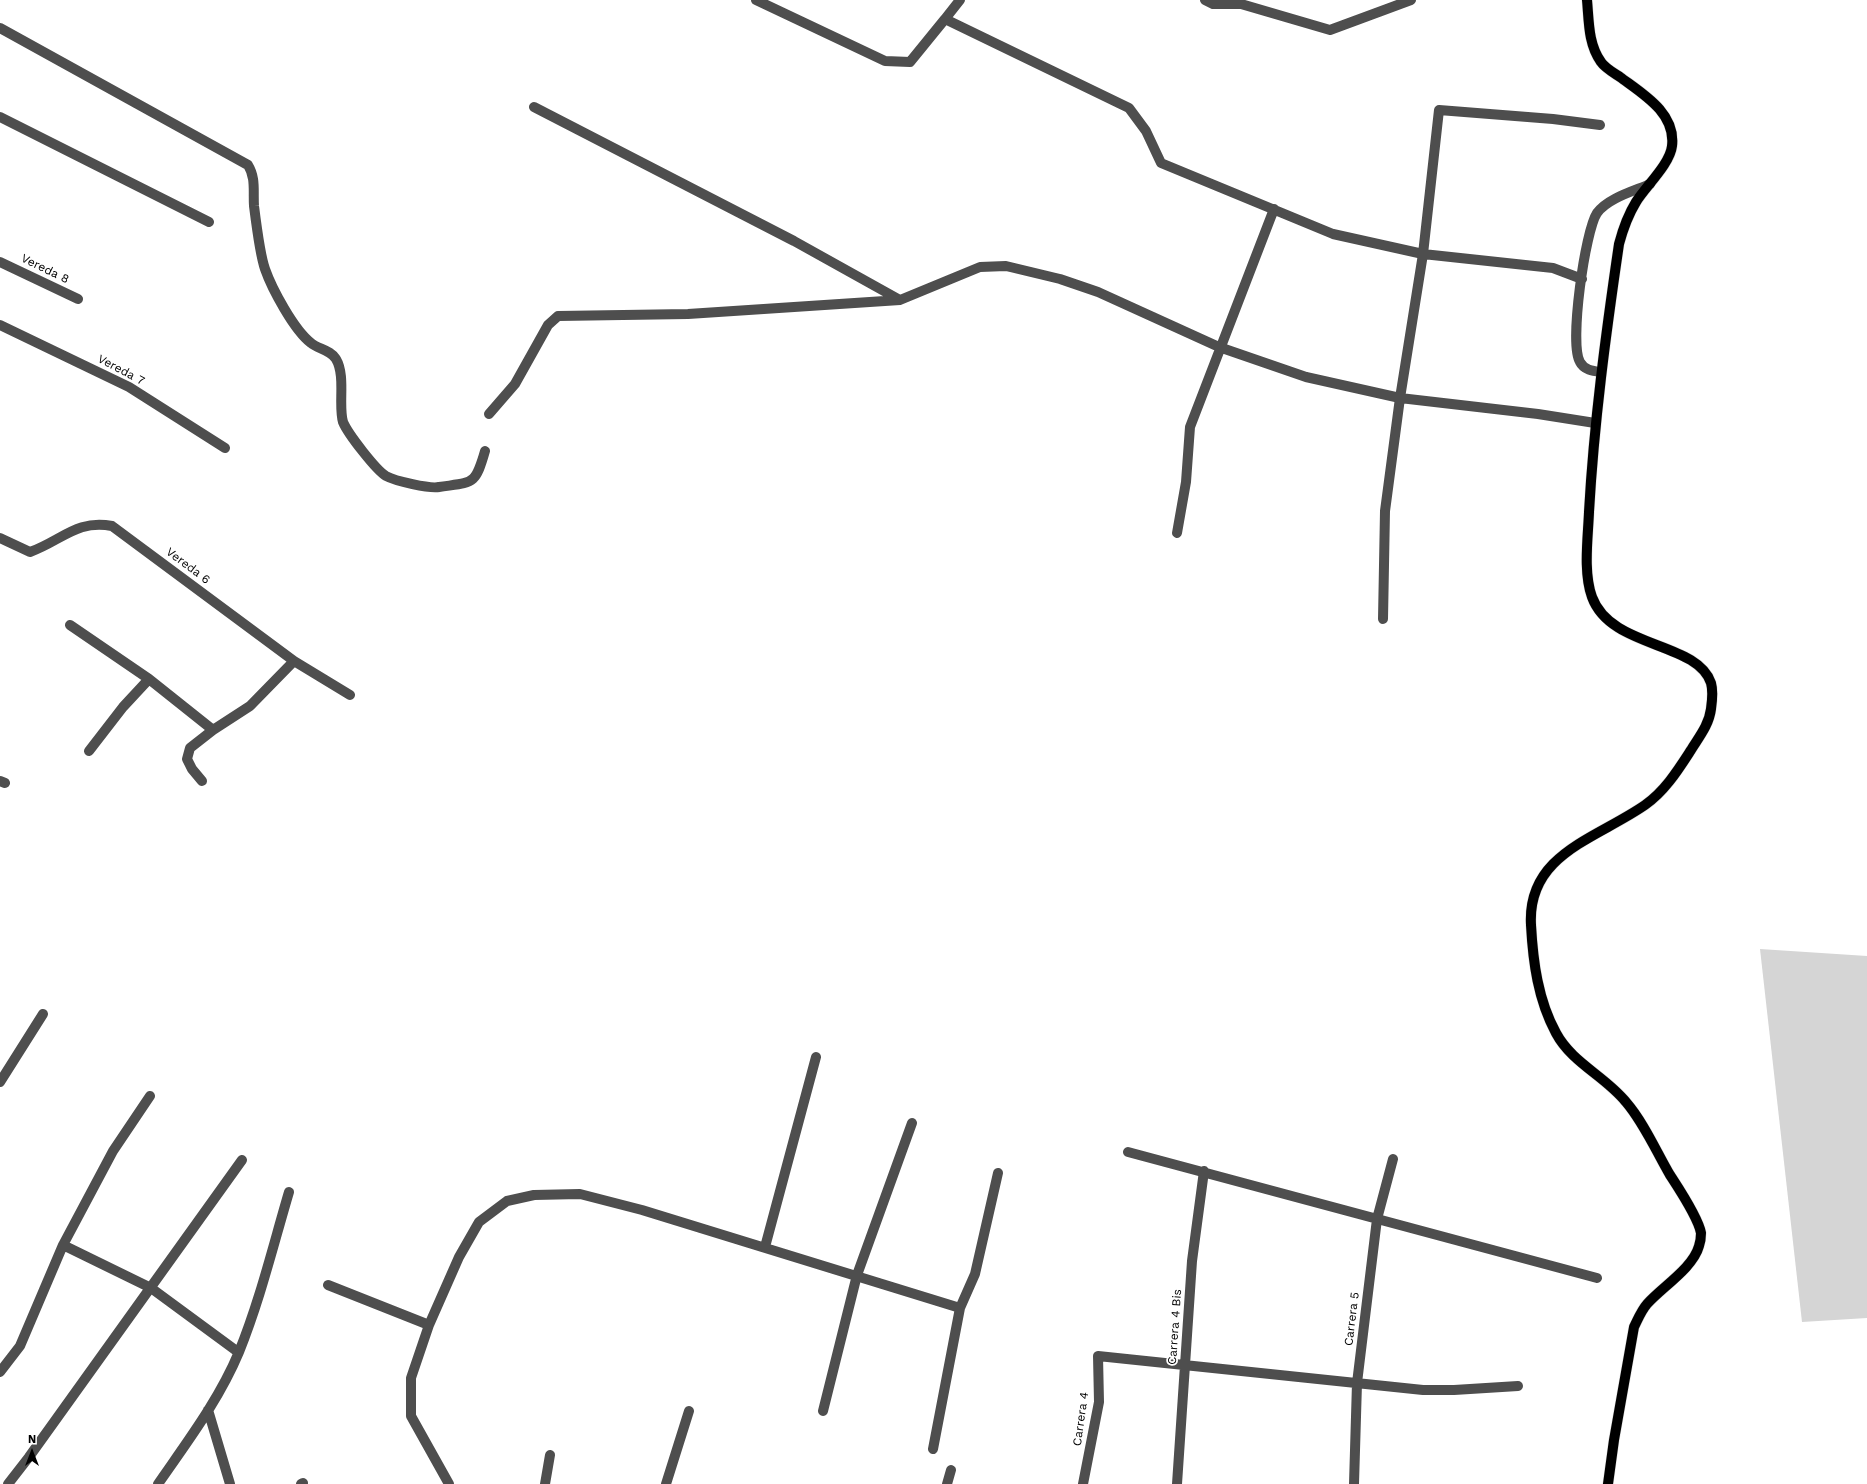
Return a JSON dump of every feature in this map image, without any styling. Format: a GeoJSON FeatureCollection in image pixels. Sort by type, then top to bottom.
{"type":"FeatureCollection","features":[{"type":"Feature","properties":{"kind":"main road"},"geometry":{"type":"LineString","coordinates":[[1587,0],[1589,30],[1594,49],[1601,63],[1663,111],[1670,123],[1673,134],[1672,147],[1668,158],[1636,202],[1625,222],[1619,244],[1595,423],[1587,563],[1591,595],[1600,611],[1618,627],[1633,637],[1684,657],[1701,668],[1711,683],[1711,712],[1706,727],[1664,789],[1647,804],[1570,850],[1552,863],[1540,880],[1530,902],[1535,974],[1544,1007],[1557,1035],[1573,1056],[1626,1101],[1689,1206],[1701,1232],[1700,1244],[1695,1255],[1649,1302],[1641,1312],[1634,1327],[1614,1440],[1608,1484]]}},
{"type":"Feature","properties":{"kind":"street"},"geometry":{"type":"LineString","coordinates":[[756,0],[885,61],[910,62],[960,0]]}},
{"type":"Feature","properties":{"kind":"street"},"geometry":{"type":"LineString","coordinates":[[1205,0],[1212,4],[1240,4],[1330,30],[1411,0]]}},
{"type":"Feature","properties":{"kind":"street"},"geometry":{"type":"LineString","coordinates":[[945,19],[1129,108],[1146,131],[1161,163],[1333,234],[1423,254],[1553,268],[1582,279]]}},
{"type":"Feature","properties":{"kind":"street"},"geometry":{"type":"LineString","coordinates":[[0,28],[248,165],[253,174],[254,206],[265,268],[280,300],[293,322],[311,343],[327,351],[336,359],[340,373],[343,421],[354,441],[386,476],[433,488],[470,482],[479,473],[485,451]]}},
{"type":"Feature","properties":{"kind":"street"},"geometry":{"type":"LineString","coordinates":[[534,107],[794,241],[900,300]]}},
{"type":"Feature","properties":{"kind":"street"},"geometry":{"type":"LineString","coordinates":[[1383,619],[1385,510],[1400,398],[1423,254],[1439,110],[1553,119],[1600,125]]}},
{"type":"Feature","properties":{"kind":"street"},"geometry":{"type":"LineString","coordinates":[[0,117],[209,222]]}},
{"type":"Feature","properties":{"kind":"street"},"geometry":{"type":"LineString","coordinates":[[1601,372],[1589,370],[1584,367],[1578,356],[1576,341],[1586,248],[1592,225],[1598,213],[1614,200],[1650,184]]}},
{"type":"Feature","properties":{"kind":"street"},"geometry":{"type":"LineString","coordinates":[[1177,533],[1186,482],[1190,427],[1274,209]]}},
{"type":"Feature","properties":{"kind":"street","name":"Vereda 8"},"geometry":{"type":"LineString","coordinates":[[0,262],[78,299]]}},
{"type":"Feature","properties":{"kind":"street"},"geometry":{"type":"LineString","coordinates":[[489,414],[515,384],[548,325],[558,316],[688,314],[900,300],[980,268],[1006,266],[1060,279],[1098,292],[1220,348],[1306,378],[1400,398],[1530,413],[1595,423]]}},
{"type":"Feature","properties":{"kind":"street","name":"Vereda 7"},"geometry":{"type":"LineString","coordinates":[[0,325],[129,387],[224,448]]}},
{"type":"Feature","properties":{"kind":"street","name":"Vereda 6"},"geometry":{"type":"LineString","coordinates":[[0,538],[30,552],[41,548],[83,526],[98,523],[112,526],[294,661],[350,695]]}},
{"type":"Feature","properties":{"kind":"street"},"geometry":{"type":"LineString","coordinates":[[70,625],[149,679],[213,730]]}},
{"type":"Feature","properties":{"kind":"street"},"geometry":{"type":"LineString","coordinates":[[202,781],[192,769],[187,759],[190,748],[213,730],[250,706],[294,661]]}},
{"type":"Feature","properties":{"kind":"street"},"geometry":{"type":"LineString","coordinates":[[89,750],[149,679]]}},
{"type":"Feature","properties":{"kind":"street"},"geometry":{"type":"LineString","coordinates":[[0,1082],[43,1014]]}},
{"type":"Feature","properties":{"kind":"street"},"geometry":{"type":"LineString","coordinates":[[766,1247],[816,1057]]}},
{"type":"Feature","properties":{"kind":"street"},"geometry":{"type":"LineString","coordinates":[[0,1372],[20,1346],[63,1245],[113,1151],[150,1096]]}},
{"type":"Feature","properties":{"kind":"street"},"geometry":{"type":"LineString","coordinates":[[822,1411],[857,1275],[912,1123]]}},
{"type":"Feature","properties":{"kind":"street"},"geometry":{"type":"LineString","coordinates":[[1128,1152],[1204,1171],[1597,1278]]}},
{"type":"Feature","properties":{"kind":"street","name":"Carrera 5"},"geometry":{"type":"LineString","coordinates":[[1354,1484],[1357,1383],[1377,1219],[1393,1159]]}},
{"type":"Feature","properties":{"kind":"street"},"geometry":{"type":"LineString","coordinates":[[8,1484],[29,1457],[242,1160]]}},
{"type":"Feature","properties":{"kind":"street","name":"Carrera 4 Bis"},"geometry":{"type":"LineString","coordinates":[[1177,1484],[1192,1261],[1204,1171]]}},
{"type":"Feature","properties":{"kind":"street"},"geometry":{"type":"LineString","coordinates":[[933,1449],[960,1308],[975,1274],[998,1173]]}},
{"type":"Feature","properties":{"kind":"street"},"geometry":{"type":"LineString","coordinates":[[158,1484],[208,1410],[238,1352],[259,1294],[289,1192]]}},
{"type":"Feature","properties":{"kind":"street"},"geometry":{"type":"LineString","coordinates":[[449,1484],[411,1416],[411,1378],[429,1325],[459,1257],[478,1222],[507,1201],[534,1195],[580,1194],[642,1210],[766,1247],[857,1275],[884,1286],[960,1308]]}},
{"type":"Feature","properties":{"kind":"street"},"geometry":{"type":"LineString","coordinates":[[63,1245],[151,1288],[238,1352]]}},
{"type":"Feature","properties":{"kind":"street"},"geometry":{"type":"LineString","coordinates":[[328,1285],[429,1325]]}},
{"type":"Feature","properties":{"kind":"street","name":"Carrera 4"},"geometry":{"type":"LineString","coordinates":[[1083,1484],[1099,1402],[1098,1356],[1186,1364]]}},
{"type":"Feature","properties":{"kind":"street"},"geometry":{"type":"LineString","coordinates":[[1186,1364],[1423,1390],[1518,1386]]}},
{"type":"Feature","properties":{"kind":"street"},"geometry":{"type":"LineString","coordinates":[[208,1410],[230,1484]]}},
{"type":"Feature","properties":{"kind":"street"},"geometry":{"type":"LineString","coordinates":[[666,1484],[689,1411]]}},
{"type":"Feature","properties":{"kind":"street"},"geometry":{"type":"LineString","coordinates":[[545,1484],[550,1456]]}},
{"type":"Feature","properties":{"kind":"street"},"geometry":{"type":"LineString","coordinates":[[947,1484],[951,1470]]}},
{"type":"Feature","properties":{"kind":"shaded area"},"geometry":{"type":"Polygon","coordinates":[[[1760,949],[1867,956],[1867,1318],[1802,1322],[1760,949]]]}}]}
